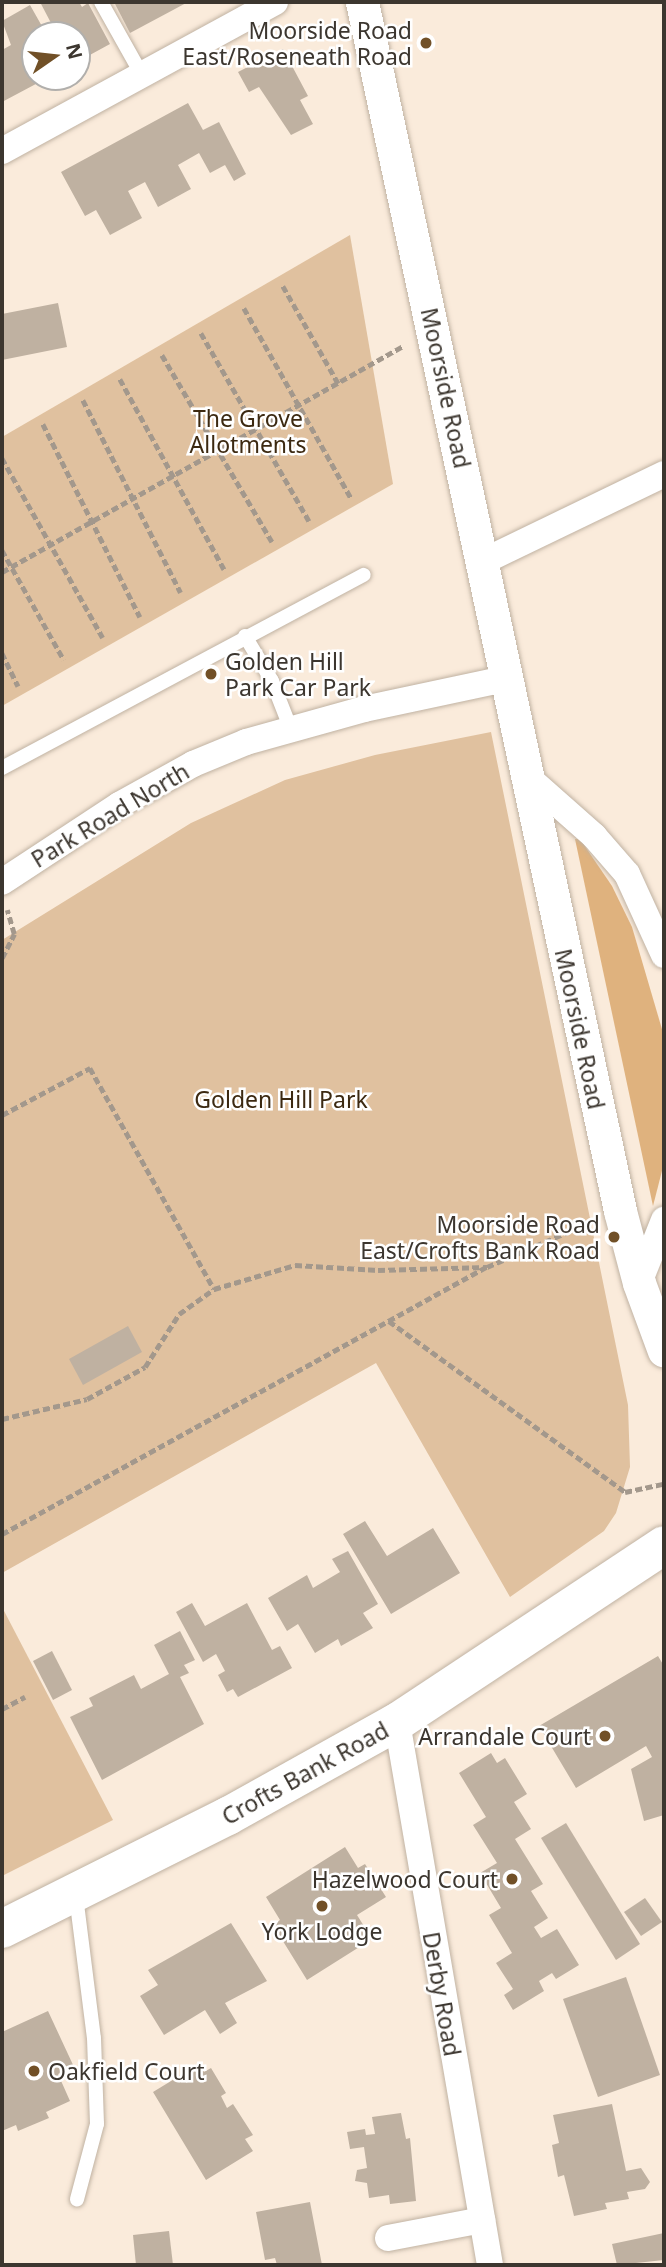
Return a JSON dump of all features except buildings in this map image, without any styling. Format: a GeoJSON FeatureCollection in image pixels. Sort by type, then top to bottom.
{"type":"FeatureCollection","features":[{"type":"Feature","properties":{"kind":"main road","name":"Crofts Bank Road"},"geometry":{"type":"LineString","coordinates":[[2,1929],[76,1894],[397,1722],[664,1544]]}},
{"type":"Feature","properties":{"kind":"street"},"geometry":{"type":"LineString","coordinates":[[2,151],[275,2]]}},
{"type":"Feature","properties":{"kind":"street","name":"Moorside Road"},"geometry":{"type":"LineString","coordinates":[[362,2],[434,330],[524,774],[620,1211],[639,1283],[664,1355]]}},
{"type":"Feature","properties":{"kind":"street"},"geometry":{"type":"LineString","coordinates":[[482,562],[664,474]]}},
{"type":"Feature","properties":{"kind":"street","name":"Park Road North"},"geometry":{"type":"LineString","coordinates":[[2,882],[119,805],[193,764],[290,727],[505,679]]}},
{"type":"Feature","properties":{"kind":"street"},"geometry":{"type":"LineString","coordinates":[[524,774],[594,836],[627,874],[664,955]]}},
{"type":"Feature","properties":{"kind":"street"},"geometry":{"type":"LineString","coordinates":[[639,1283],[664,1220]]}},
{"type":"Feature","properties":{"kind":"street","name":"Derby Road"},"geometry":{"type":"LineString","coordinates":[[397,1722],[490,2265]]}},
{"type":"Feature","properties":{"kind":"street"},"geometry":{"type":"LineString","coordinates":[[388,2238],[482,2220]]}},
{"type":"Feature","properties":{"kind":"lane"},"geometry":{"type":"LineString","coordinates":[[101,2],[142,75]]}},
{"type":"Feature","properties":{"kind":"lane"},"geometry":{"type":"LineString","coordinates":[[2,768],[244,636],[364,575]]}},
{"type":"Feature","properties":{"kind":"lane"},"geometry":{"type":"LineString","coordinates":[[244,636],[272,681],[290,727]]}},
{"type":"Feature","properties":{"kind":"lane"},"geometry":{"type":"LineString","coordinates":[[76,1894],[94,2038],[97,2124],[89,2166],[77,2199]]}},
{"type":"Feature","properties":{"kind":"path"},"geometry":{"type":"LineString","coordinates":[[283,286],[338,383]]}},
{"type":"Feature","properties":{"kind":"path"},"geometry":{"type":"LineString","coordinates":[[244,308],[351,498]]}},
{"type":"Feature","properties":{"kind":"path"},"geometry":{"type":"LineString","coordinates":[[2,572],[434,330]]}},
{"type":"Feature","properties":{"kind":"path"},"geometry":{"type":"LineString","coordinates":[[201,333],[309,521]]}},
{"type":"Feature","properties":{"kind":"path"},"geometry":{"type":"LineString","coordinates":[[162,355],[272,542]]}},
{"type":"Feature","properties":{"kind":"path"},"geometry":{"type":"LineString","coordinates":[[120,379],[224,569]]}},
{"type":"Feature","properties":{"kind":"path"},"geometry":{"type":"LineString","coordinates":[[83,400],[181,593]]}},
{"type":"Feature","properties":{"kind":"path"},"geometry":{"type":"LineString","coordinates":[[43,424],[140,617]]}},
{"type":"Feature","properties":{"kind":"path"},"geometry":{"type":"LineString","coordinates":[[2,458],[103,638]]}},
{"type":"Feature","properties":{"kind":"path"},"geometry":{"type":"LineString","coordinates":[[2,550],[64,660]]}},
{"type":"Feature","properties":{"kind":"path"},"geometry":{"type":"LineString","coordinates":[[2,653],[18,686]]}},
{"type":"Feature","properties":{"kind":"path"},"geometry":{"type":"LineString","coordinates":[[2,901],[14,934],[2,958]]}},
{"type":"Feature","properties":{"kind":"path"},"geometry":{"type":"LineString","coordinates":[[2,1115],[90,1068],[214,1289]]}},
{"type":"Feature","properties":{"kind":"path"},"geometry":{"type":"LineString","coordinates":[[2,1534],[487,1267],[620,1211]]}},
{"type":"Feature","properties":{"kind":"path"},"geometry":{"type":"LineString","coordinates":[[2,1419],[87,1399],[145,1367],[179,1314],[214,1289],[295,1265],[378,1270],[487,1267]]}},
{"type":"Feature","properties":{"kind":"path"},"geometry":{"type":"LineString","coordinates":[[389,1321],[625,1492],[664,1484]]}},
{"type":"Feature","properties":{"kind":"path"},"geometry":{"type":"LineString","coordinates":[[2,1709],[25,1697]]}},
{"type":"Feature","properties":{"kind":"green space","name":"The Grove Allotments"},"geometry":{"type":"Polygon","coordinates":[[[350,235],[393,484],[2,706],[2,437],[350,235]]]}},
{"type":"Feature","properties":{"kind":"green space","name":"Golden Hill Park"},"geometry":{"type":"Polygon","coordinates":[[[491,732],[628,1405],[630,1467],[616,1513],[604,1531],[510,1597],[376,1363],[2,1573],[2,940],[191,823],[285,780],[375,755],[491,732]]]}},
{"type":"Feature","properties":{"kind":"green space"},"geometry":{"type":"Polygon","coordinates":[[[2,1607],[113,1820],[2,1876],[2,1607]]]}},
{"type":"Feature","properties":{"kind":"shaded area"},"geometry":{"type":"Polygon","coordinates":[[[575,839],[580,839],[612,886],[632,927],[664,1036],[664,1163],[653,1206],[575,839]]]}},
{"type":"Feature","properties":{"kind":"place","name":"Moorside Road East/Roseneath Road"},"geometry":{"type":"Point","coordinates":[426,43]}},
{"type":"Feature","properties":{"kind":"place","name":"Golden Hill Park Car Park"},"geometry":{"type":"Point","coordinates":[211,674]}},
{"type":"Feature","properties":{"kind":"place","name":"Moorside Road East/Crofts Bank Road"},"geometry":{"type":"Point","coordinates":[614,1237]}},
{"type":"Feature","properties":{"kind":"place","name":"Arrandale Court"},"geometry":{"type":"Point","coordinates":[605,1736]}},
{"type":"Feature","properties":{"kind":"place","name":"Hazelwood Court"},"geometry":{"type":"Point","coordinates":[512,1879]}},
{"type":"Feature","properties":{"kind":"place","name":"York Lodge"},"geometry":{"type":"Point","coordinates":[322,1906]}},
{"type":"Feature","properties":{"kind":"place","name":"Oakfield Court"},"geometry":{"type":"Point","coordinates":[34,2071]}}]}
